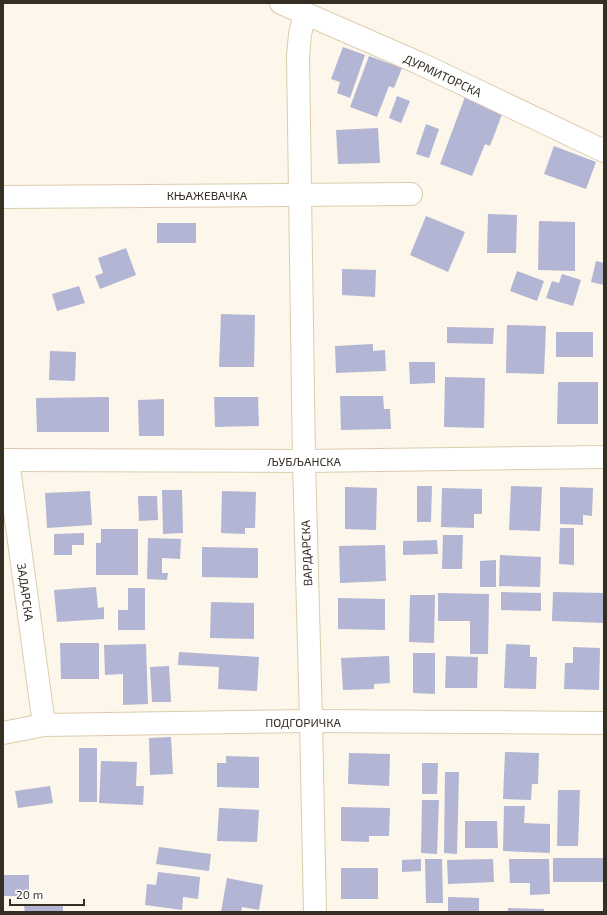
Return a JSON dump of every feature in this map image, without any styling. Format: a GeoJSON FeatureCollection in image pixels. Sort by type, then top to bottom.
{"type":"FeatureCollection","features":[{"type":"Feature","properties":{"kind":"street","name":"ДУРМИТОРСКА"},"geometry":{"type":"LineString","coordinates":[[281,3],[419,63],[604,151]]}},
{"type":"Feature","properties":{"kind":"street","name":"ВАРДАРСКА"},"geometry":{"type":"LineString","coordinates":[[305,14],[300,34],[298,56],[304,461],[315,912]]}},
{"type":"Feature","properties":{"kind":"street","name":"КЊАЖЕВАЧКА"},"geometry":{"type":"LineString","coordinates":[[3,197],[411,194]]}},
{"type":"Feature","properties":{"kind":"street","name":"ЉУБЉАНСКА"},"geometry":{"type":"LineString","coordinates":[[6,460],[304,461],[604,457]]}},
{"type":"Feature","properties":{"kind":"street","name":"ЗАДАРСКА"},"geometry":{"type":"LineString","coordinates":[[6,460],[44,725]]}},
{"type":"Feature","properties":{"kind":"street","name":"ПОДГОРИЧКА"},"geometry":{"type":"LineString","coordinates":[[3,733],[44,725],[311,721],[604,723]]}},
{"type":"Feature","properties":{"kind":"building"},"geometry":{"type":"Polygon","coordinates":[[[343,47],[365,55],[350,98],[337,93],[340,82],[331,79],[343,47]]]}},
{"type":"Feature","properties":{"kind":"building"},"geometry":{"type":"Polygon","coordinates":[[[369,56],[402,68],[394,88],[389,86],[377,117],[350,107],[369,56]]]}},
{"type":"Feature","properties":{"kind":"building"},"geometry":{"type":"Polygon","coordinates":[[[466,94],[504,109],[490,146],[485,144],[472,176],[440,164],[466,94]]]}},
{"type":"Feature","properties":{"kind":"building"},"geometry":{"type":"Polygon","coordinates":[[[397,96],[410,101],[401,123],[389,118],[397,96]]]}},
{"type":"Feature","properties":{"kind":"building"},"geometry":{"type":"Polygon","coordinates":[[[426,124],[439,129],[429,158],[416,154],[426,124]]]}},
{"type":"Feature","properties":{"kind":"building"},"geometry":{"type":"Polygon","coordinates":[[[378,128],[380,163],[338,164],[336,130],[378,128]]]}},
{"type":"Feature","properties":{"kind":"building"},"geometry":{"type":"Polygon","coordinates":[[[554,146],[596,162],[586,189],[544,174],[554,146]]]}},
{"type":"Feature","properties":{"kind":"building"},"geometry":{"type":"Polygon","coordinates":[[[488,214],[517,215],[516,253],[487,253],[488,214]]]}},
{"type":"Feature","properties":{"kind":"building"},"geometry":{"type":"Polygon","coordinates":[[[426,216],[465,232],[448,272],[410,255],[426,216]]]}},
{"type":"Feature","properties":{"kind":"building"},"geometry":{"type":"Polygon","coordinates":[[[539,221],[575,222],[575,271],[538,270],[539,221]]]}},
{"type":"Feature","properties":{"kind":"building"},"geometry":{"type":"Polygon","coordinates":[[[157,223],[196,223],[196,243],[157,243],[157,223]]]}},
{"type":"Feature","properties":{"kind":"building"},"geometry":{"type":"Polygon","coordinates":[[[126,248],[136,275],[100,289],[95,276],[103,273],[98,258],[126,248]]]}},
{"type":"Feature","properties":{"kind":"building"},"geometry":{"type":"Polygon","coordinates":[[[596,261],[604,263],[604,285],[591,282],[596,261]]]}},
{"type":"Feature","properties":{"kind":"building"},"geometry":{"type":"Polygon","coordinates":[[[342,269],[376,270],[375,297],[342,295],[342,269]]]}},
{"type":"Feature","properties":{"kind":"building"},"geometry":{"type":"Polygon","coordinates":[[[517,271],[544,281],[537,301],[510,291],[517,271]]]}},
{"type":"Feature","properties":{"kind":"building"},"geometry":{"type":"Polygon","coordinates":[[[562,274],[581,280],[573,306],[546,298],[552,281],[559,283],[562,274]]]}},
{"type":"Feature","properties":{"kind":"building"},"geometry":{"type":"Polygon","coordinates":[[[79,286],[85,303],[57,311],[52,294],[79,286]]]}},
{"type":"Feature","properties":{"kind":"building"},"geometry":{"type":"Polygon","coordinates":[[[221,314],[255,315],[254,367],[219,367],[221,314]]]}},
{"type":"Feature","properties":{"kind":"building"},"geometry":{"type":"Polygon","coordinates":[[[507,325],[546,326],[544,374],[506,373],[507,325]]]}},
{"type":"Feature","properties":{"kind":"building"},"geometry":{"type":"Polygon","coordinates":[[[447,327],[494,328],[493,344],[447,343],[447,327]]]}},
{"type":"Feature","properties":{"kind":"building"},"geometry":{"type":"Polygon","coordinates":[[[556,332],[593,332],[593,357],[556,357],[556,332]]]}},
{"type":"Feature","properties":{"kind":"building"},"geometry":{"type":"Polygon","coordinates":[[[373,344],[373,351],[385,350],[386,371],[336,373],[335,346],[373,344]]]}},
{"type":"Feature","properties":{"kind":"building"},"geometry":{"type":"Polygon","coordinates":[[[50,351],[76,352],[75,381],[49,380],[50,351]]]}},
{"type":"Feature","properties":{"kind":"building"},"geometry":{"type":"Polygon","coordinates":[[[409,362],[435,362],[435,383],[410,384],[409,362]]]}},
{"type":"Feature","properties":{"kind":"building"},"geometry":{"type":"Polygon","coordinates":[[[445,377],[485,378],[484,428],[444,427],[445,377]]]}},
{"type":"Feature","properties":{"kind":"building"},"geometry":{"type":"Polygon","coordinates":[[[558,382],[598,382],[598,424],[557,424],[558,382]]]}},
{"type":"Feature","properties":{"kind":"building"},"geometry":{"type":"Polygon","coordinates":[[[340,396],[383,396],[384,409],[390,409],[391,429],[341,430],[340,396]]]}},
{"type":"Feature","properties":{"kind":"building"},"geometry":{"type":"Polygon","coordinates":[[[109,397],[109,432],[37,432],[36,398],[109,397]]]}},
{"type":"Feature","properties":{"kind":"building"},"geometry":{"type":"Polygon","coordinates":[[[214,397],[258,397],[259,426],[215,427],[214,397]]]}},
{"type":"Feature","properties":{"kind":"building"},"geometry":{"type":"Polygon","coordinates":[[[164,399],[164,436],[139,436],[138,400],[164,399]]]}},
{"type":"Feature","properties":{"kind":"building"},"geometry":{"type":"Polygon","coordinates":[[[417,486],[432,486],[431,522],[417,522],[417,486]]]}},
{"type":"Feature","properties":{"kind":"building"},"geometry":{"type":"Polygon","coordinates":[[[511,486],[542,487],[540,531],[509,530],[511,486]]]}},
{"type":"Feature","properties":{"kind":"building"},"geometry":{"type":"Polygon","coordinates":[[[345,487],[377,488],[376,530],[345,529],[345,487]]]}},
{"type":"Feature","properties":{"kind":"building"},"geometry":{"type":"Polygon","coordinates":[[[560,487],[593,488],[592,516],[583,515],[583,525],[560,524],[560,487]]]}},
{"type":"Feature","properties":{"kind":"building"},"geometry":{"type":"Polygon","coordinates":[[[442,488],[482,489],[482,514],[474,514],[474,528],[441,527],[442,488]]]}},
{"type":"Feature","properties":{"kind":"building"},"geometry":{"type":"Polygon","coordinates":[[[162,490],[182,490],[183,533],[163,534],[162,490]]]}},
{"type":"Feature","properties":{"kind":"building"},"geometry":{"type":"Polygon","coordinates":[[[90,491],[92,525],[47,528],[45,493],[90,491]]]}},
{"type":"Feature","properties":{"kind":"building"},"geometry":{"type":"Polygon","coordinates":[[[222,491],[256,492],[255,528],[245,528],[245,534],[221,533],[222,491]]]}},
{"type":"Feature","properties":{"kind":"building"},"geometry":{"type":"Polygon","coordinates":[[[138,496],[157,496],[158,520],[139,521],[138,496]]]}},
{"type":"Feature","properties":{"kind":"building"},"geometry":{"type":"Polygon","coordinates":[[[560,528],[574,528],[574,565],[559,564],[560,528]]]}},
{"type":"Feature","properties":{"kind":"building"},"geometry":{"type":"Polygon","coordinates":[[[101,529],[138,529],[138,575],[96,575],[96,543],[101,543],[101,529]]]}},
{"type":"Feature","properties":{"kind":"building"},"geometry":{"type":"Polygon","coordinates":[[[84,533],[84,545],[72,545],[72,555],[54,555],[54,534],[84,533]]]}},
{"type":"Feature","properties":{"kind":"building"},"geometry":{"type":"Polygon","coordinates":[[[443,535],[463,535],[462,569],[442,569],[443,535]]]}},
{"type":"Feature","properties":{"kind":"building"},"geometry":{"type":"Polygon","coordinates":[[[148,538],[181,539],[180,559],[162,558],[162,573],[168,573],[167,580],[147,579],[148,538]]]}},
{"type":"Feature","properties":{"kind":"building"},"geometry":{"type":"Polygon","coordinates":[[[437,540],[438,554],[403,555],[403,541],[437,540]]]}},
{"type":"Feature","properties":{"kind":"building"},"geometry":{"type":"Polygon","coordinates":[[[385,545],[386,581],[340,583],[339,546],[385,545]]]}},
{"type":"Feature","properties":{"kind":"building"},"geometry":{"type":"Polygon","coordinates":[[[202,547],[258,548],[258,578],[202,577],[202,547]]]}},
{"type":"Feature","properties":{"kind":"building"},"geometry":{"type":"Polygon","coordinates":[[[500,555],[541,557],[540,587],[499,586],[500,555]]]}},
{"type":"Feature","properties":{"kind":"building"},"geometry":{"type":"Polygon","coordinates":[[[496,560],[496,587],[480,587],[480,561],[496,560]]]}},
{"type":"Feature","properties":{"kind":"building"},"geometry":{"type":"Polygon","coordinates":[[[96,587],[98,608],[104,607],[104,619],[57,622],[54,590],[96,587]]]}},
{"type":"Feature","properties":{"kind":"building"},"geometry":{"type":"Polygon","coordinates":[[[128,588],[145,588],[145,630],[118,630],[118,610],[128,610],[128,588]]]}},
{"type":"Feature","properties":{"kind":"building"},"geometry":{"type":"Polygon","coordinates":[[[501,592],[541,593],[541,611],[501,610],[501,592]]]}},
{"type":"Feature","properties":{"kind":"building"},"geometry":{"type":"Polygon","coordinates":[[[553,592],[604,593],[604,623],[552,621],[553,592]]]}},
{"type":"Feature","properties":{"kind":"building"},"geometry":{"type":"Polygon","coordinates":[[[438,593],[489,594],[488,654],[470,654],[470,621],[438,621],[438,593]]]}},
{"type":"Feature","properties":{"kind":"building"},"geometry":{"type":"Polygon","coordinates":[[[410,595],[435,595],[434,643],[409,642],[410,595]]]}},
{"type":"Feature","properties":{"kind":"building"},"geometry":{"type":"Polygon","coordinates":[[[338,598],[385,599],[385,630],[338,629],[338,598]]]}},
{"type":"Feature","properties":{"kind":"building"},"geometry":{"type":"Polygon","coordinates":[[[211,602],[254,603],[254,639],[210,638],[211,602]]]}},
{"type":"Feature","properties":{"kind":"building"},"geometry":{"type":"Polygon","coordinates":[[[60,643],[99,643],[99,679],[61,679],[60,643]]]}},
{"type":"Feature","properties":{"kind":"building"},"geometry":{"type":"Polygon","coordinates":[[[146,644],[148,704],[123,705],[123,674],[105,675],[104,645],[146,644]]]}},
{"type":"Feature","properties":{"kind":"building"},"geometry":{"type":"Polygon","coordinates":[[[506,644],[530,645],[530,657],[537,657],[536,689],[504,688],[506,644]]]}},
{"type":"Feature","properties":{"kind":"building"},"geometry":{"type":"Polygon","coordinates":[[[573,647],[600,648],[599,690],[564,689],[565,663],[573,663],[573,647]]]}},
{"type":"Feature","properties":{"kind":"building"},"geometry":{"type":"Polygon","coordinates":[[[179,652],[259,657],[257,691],[218,689],[219,667],[178,665],[179,652]]]}},
{"type":"Feature","properties":{"kind":"building"},"geometry":{"type":"Polygon","coordinates":[[[413,653],[435,653],[435,694],[413,693],[413,653]]]}},
{"type":"Feature","properties":{"kind":"building"},"geometry":{"type":"Polygon","coordinates":[[[389,656],[390,683],[374,684],[374,689],[343,690],[341,658],[389,656]]]}},
{"type":"Feature","properties":{"kind":"building"},"geometry":{"type":"Polygon","coordinates":[[[446,656],[478,657],[477,688],[445,688],[446,656]]]}},
{"type":"Feature","properties":{"kind":"building"},"geometry":{"type":"Polygon","coordinates":[[[169,666],[171,702],[152,702],[150,667],[169,666]]]}},
{"type":"Feature","properties":{"kind":"building"},"geometry":{"type":"Polygon","coordinates":[[[171,737],[173,774],[150,775],[149,738],[171,737]]]}},
{"type":"Feature","properties":{"kind":"building"},"geometry":{"type":"Polygon","coordinates":[[[79,748],[97,748],[97,802],[79,802],[79,748]]]}},
{"type":"Feature","properties":{"kind":"building"},"geometry":{"type":"Polygon","coordinates":[[[505,752],[539,753],[538,784],[532,784],[531,800],[503,799],[505,752]]]}},
{"type":"Feature","properties":{"kind":"building"},"geometry":{"type":"Polygon","coordinates":[[[349,753],[390,754],[389,786],[348,784],[349,753]]]}},
{"type":"Feature","properties":{"kind":"building"},"geometry":{"type":"Polygon","coordinates":[[[226,756],[259,757],[259,788],[217,787],[217,763],[226,763],[226,756]]]}},
{"type":"Feature","properties":{"kind":"building"},"geometry":{"type":"Polygon","coordinates":[[[101,761],[137,762],[136,786],[144,786],[143,805],[99,803],[101,761]]]}},
{"type":"Feature","properties":{"kind":"building"},"geometry":{"type":"Polygon","coordinates":[[[422,763],[438,763],[437,794],[422,794],[422,763]]]}},
{"type":"Feature","properties":{"kind":"building"},"geometry":{"type":"Polygon","coordinates":[[[445,772],[459,772],[457,854],[444,853],[445,772]]]}},
{"type":"Feature","properties":{"kind":"building"},"geometry":{"type":"Polygon","coordinates":[[[50,786],[53,803],[18,808],[15,791],[50,786]]]}},
{"type":"Feature","properties":{"kind":"building"},"geometry":{"type":"Polygon","coordinates":[[[558,790],[580,790],[578,846],[557,846],[558,790]]]}},
{"type":"Feature","properties":{"kind":"building"},"geometry":{"type":"Polygon","coordinates":[[[422,800],[439,800],[437,854],[421,853],[422,800]]]}},
{"type":"Feature","properties":{"kind":"building"},"geometry":{"type":"Polygon","coordinates":[[[504,806],[525,806],[524,823],[550,824],[550,853],[503,851],[504,806]]]}},
{"type":"Feature","properties":{"kind":"building"},"geometry":{"type":"Polygon","coordinates":[[[341,807],[390,808],[389,836],[369,836],[369,842],[341,841],[341,807]]]}},
{"type":"Feature","properties":{"kind":"building"},"geometry":{"type":"Polygon","coordinates":[[[219,808],[259,810],[257,842],[217,841],[219,808]]]}},
{"type":"Feature","properties":{"kind":"building"},"geometry":{"type":"Polygon","coordinates":[[[465,821],[497,821],[498,848],[465,848],[465,821]]]}},
{"type":"Feature","properties":{"kind":"building"},"geometry":{"type":"Polygon","coordinates":[[[159,847],[211,854],[209,871],[156,864],[159,847]]]}},
{"type":"Feature","properties":{"kind":"building"},"geometry":{"type":"Polygon","coordinates":[[[553,858],[604,858],[604,882],[553,882],[553,858]]]}},
{"type":"Feature","properties":{"kind":"building"},"geometry":{"type":"Polygon","coordinates":[[[421,859],[421,871],[402,872],[402,860],[421,859]]]}},
{"type":"Feature","properties":{"kind":"building"},"geometry":{"type":"Polygon","coordinates":[[[425,859],[442,859],[443,903],[426,903],[425,859]]]}},
{"type":"Feature","properties":{"kind":"building"},"geometry":{"type":"Polygon","coordinates":[[[493,859],[494,882],[448,884],[447,860],[493,859]]]}},
{"type":"Feature","properties":{"kind":"building"},"geometry":{"type":"Polygon","coordinates":[[[509,859],[549,859],[550,894],[530,895],[530,883],[510,883],[509,859]]]}},
{"type":"Feature","properties":{"kind":"building"},"geometry":{"type":"Polygon","coordinates":[[[341,868],[378,868],[378,899],[341,899],[341,868]]]}},
{"type":"Feature","properties":{"kind":"building"},"geometry":{"type":"Polygon","coordinates":[[[158,872],[200,877],[198,899],[183,897],[182,910],[145,905],[147,884],[156,885],[158,872]]]}},
{"type":"Feature","properties":{"kind":"building"},"geometry":{"type":"Polygon","coordinates":[[[3,875],[29,875],[29,896],[3,896],[3,875]]]}},
{"type":"Feature","properties":{"kind":"building"},"geometry":{"type":"Polygon","coordinates":[[[227,878],[263,885],[259,910],[242,907],[241,912],[221,912],[227,878]]]}},
{"type":"Feature","properties":{"kind":"building"},"geometry":{"type":"Polygon","coordinates":[[[448,897],[479,898],[479,912],[448,912],[448,897]]]}},
{"type":"Feature","properties":{"kind":"building"},"geometry":{"type":"Polygon","coordinates":[[[63,905],[63,912],[25,912],[24,906],[63,905]]]}},
{"type":"Feature","properties":{"kind":"building"},"geometry":{"type":"Polygon","coordinates":[[[508,908],[544,909],[544,912],[508,912],[508,908]]]}}]}
